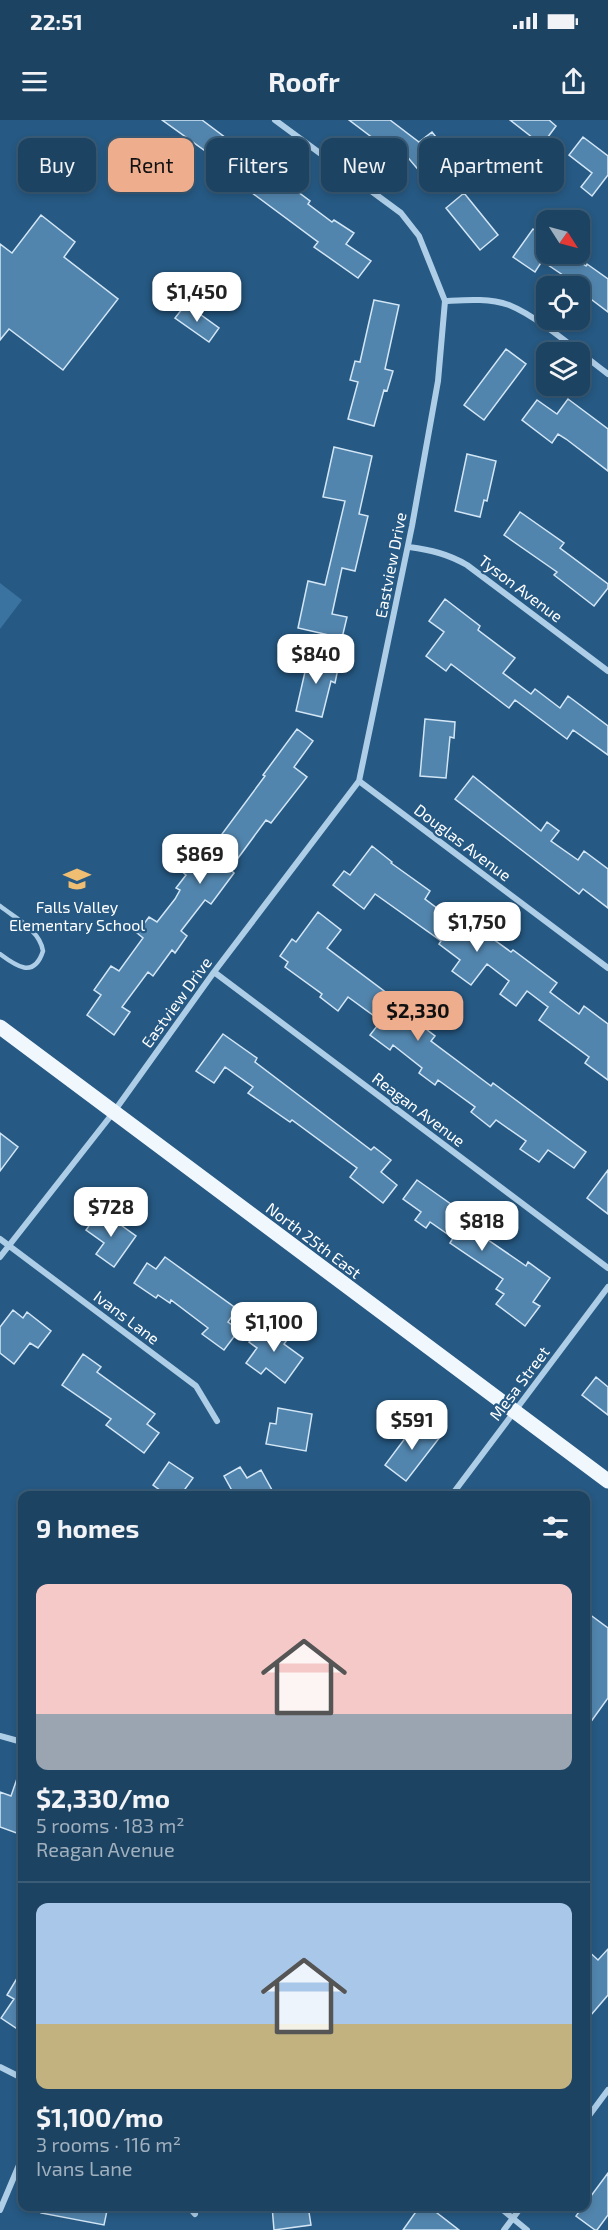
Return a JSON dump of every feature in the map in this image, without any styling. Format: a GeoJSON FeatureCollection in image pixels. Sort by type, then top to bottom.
{"type":"FeatureCollection","features":[{"type":"Feature","properties":{"kind":"main road","name":"North 25th East"},"geometry":{"type":"LineString","coordinates":[[0,1027],[608,1481]]}},
{"type":"Feature","properties":{"kind":"street","name":"Eastview Drive"},"geometry":{"type":"LineString","coordinates":[[0,1257],[113,1113],[214,972],[359,781],[409,548],[438,381],[445,302],[419,236],[401,213],[275,120]]}},
{"type":"Feature","properties":{"kind":"street"},"geometry":{"type":"LineString","coordinates":[[445,302],[479,300],[508,305],[531,317],[608,374]]}},
{"type":"Feature","properties":{"kind":"street","name":"Tyson Avenue"},"geometry":{"type":"LineString","coordinates":[[409,548],[435,550],[468,565],[608,670]]}},
{"type":"Feature","properties":{"kind":"street","name":"Douglas Avenue"},"geometry":{"type":"LineString","coordinates":[[359,781],[608,968]]}},
{"type":"Feature","properties":{"kind":"street","name":"Reagan Avenue"},"geometry":{"type":"LineString","coordinates":[[214,972],[608,1268]]}},
{"type":"Feature","properties":{"kind":"street","name":"Ivans Lane"},"geometry":{"type":"LineString","coordinates":[[0,1239],[196,1386],[217,1421]]}},
{"type":"Feature","properties":{"kind":"street","name":"Mesa Street"},"geometry":{"type":"LineString","coordinates":[[455,1491],[608,1287]]}},
{"type":"Feature","properties":{"kind":"street"},"geometry":{"type":"LineString","coordinates":[[0,1736],[18,1741]]}},
{"type":"Feature","properties":{"kind":"street"},"geometry":{"type":"LineString","coordinates":[[0,2067],[18,2076]]}},
{"type":"Feature","properties":{"kind":"street"},"geometry":{"type":"LineString","coordinates":[[590,2114],[608,2090]]}},
{"type":"Feature","properties":{"kind":"street"},"geometry":{"type":"LineString","coordinates":[[0,2210],[18,2167]]}},
{"type":"Feature","properties":{"kind":"street"},"geometry":{"type":"LineString","coordinates":[[504,2211],[527,2230]]}},
{"type":"Feature","properties":{"kind":"street"},"geometry":{"type":"LineString","coordinates":[[504,2230],[519,2211]]}},
{"type":"Feature","properties":{"kind":"lane"},"geometry":{"type":"LineString","coordinates":[[0,906],[40,938],[43,951],[35,963],[26,968],[18,968],[0,954]]}},
{"type":"Feature","properties":{"kind":"shaded area"},"geometry":{"type":"Polygon","coordinates":[[[0,583],[22,600],[0,629],[0,583]]]}},
{"type":"Feature","properties":{"kind":"building"},"geometry":{"type":"Polygon","coordinates":[[[162,120],[202,120],[226,138],[206,138],[206,152],[194,143],[194,138],[187,138],[162,120]]]}},
{"type":"Feature","properties":{"kind":"building"},"geometry":{"type":"Polygon","coordinates":[[[349,120],[390,120],[419,142],[419,171],[407,156],[407,138],[373,138],[349,120]]]}},
{"type":"Feature","properties":{"kind":"building"},"geometry":{"type":"Polygon","coordinates":[[[510,120],[549,120],[556,126],[547,138],[533,138],[510,120]]]}},
{"type":"Feature","properties":{"kind":"building"},"geometry":{"type":"Polygon","coordinates":[[[432,132],[437,138],[424,138],[432,132]]]}},
{"type":"Feature","properties":{"kind":"building"},"geometry":{"type":"Polygon","coordinates":[[[583,137],[608,156],[608,175],[592,196],[581,187],[592,173],[569,155],[583,137]]]}},
{"type":"Feature","properties":{"kind":"building"},"geometry":{"type":"Polygon","coordinates":[[[251,192],[298,192],[310,201],[308,204],[332,222],[334,220],[354,233],[346,244],[371,261],[358,278],[314,247],[318,242],[251,192]]]}},
{"type":"Feature","properties":{"kind":"building"},"geometry":{"type":"Polygon","coordinates":[[[464,193],[498,235],[480,250],[446,208],[464,193]]]}},
{"type":"Feature","properties":{"kind":"building"},"geometry":{"type":"Polygon","coordinates":[[[41,215],[75,242],[64,257],[118,299],[63,370],[9,329],[0,340],[0,244],[12,253],[41,215]]]}},
{"type":"Feature","properties":{"kind":"building"},"geometry":{"type":"Polygon","coordinates":[[[533,229],[536,231],[536,264],[540,264],[535,272],[513,257],[533,229]]]}},
{"type":"Feature","properties":{"kind":"building"},"geometry":{"type":"Polygon","coordinates":[[[546,264],[583,264],[586,266],[587,264],[608,279],[608,312],[590,298],[590,276],[564,276],[546,264]]]}},
{"type":"Feature","properties":{"kind":"building"},"geometry":{"type":"Polygon","coordinates":[[[374,300],[399,305],[385,369],[393,371],[387,391],[384,390],[374,426],[348,419],[358,382],[350,380],[355,361],[360,362],[374,300]]]}},
{"type":"Feature","properties":{"kind":"building"},"geometry":{"type":"Polygon","coordinates":[[[186,304],[219,328],[209,342],[175,318],[186,304]]]}},
{"type":"Feature","properties":{"kind":"building"},"geometry":{"type":"Polygon","coordinates":[[[506,349],[526,364],[484,420],[464,405],[506,349]]]}},
{"type":"Feature","properties":{"kind":"building"},"geometry":{"type":"Polygon","coordinates":[[[568,399],[608,429],[608,471],[558,434],[552,443],[522,420],[537,400],[557,414],[568,399]]]}},
{"type":"Feature","properties":{"kind":"building"},"geometry":{"type":"Polygon","coordinates":[[[334,447],[372,456],[359,514],[368,516],[355,571],[342,568],[332,614],[347,617],[342,638],[298,628],[308,581],[325,585],[345,501],[323,497],[334,447]]]}},
{"type":"Feature","properties":{"kind":"building"},"geometry":{"type":"Polygon","coordinates":[[[467,454],[496,461],[487,501],[484,500],[480,517],[455,511],[467,454]]]}},
{"type":"Feature","properties":{"kind":"building"},"geometry":{"type":"Polygon","coordinates":[[[520,512],[564,543],[560,548],[608,584],[608,588],[594,606],[554,575],[557,572],[504,535],[520,512]]]}},
{"type":"Feature","properties":{"kind":"building"},"geometry":{"type":"Polygon","coordinates":[[[445,599],[480,626],[478,630],[515,658],[503,673],[531,694],[535,689],[560,708],[568,696],[608,726],[608,755],[573,730],[567,739],[515,700],[509,708],[451,664],[446,671],[426,656],[444,632],[429,621],[445,599]]]}},
{"type":"Feature","properties":{"kind":"building"},"geometry":{"type":"Polygon","coordinates":[[[301,656],[339,664],[335,683],[331,681],[322,717],[296,711],[305,672],[298,671],[301,656]]]}},
{"type":"Feature","properties":{"kind":"building"},"geometry":{"type":"Polygon","coordinates":[[[425,719],[455,722],[454,738],[450,737],[446,778],[420,776],[425,719]]]}},
{"type":"Feature","properties":{"kind":"building"},"geometry":{"type":"Polygon","coordinates":[[[297,729],[313,741],[294,767],[307,777],[271,823],[266,820],[230,869],[234,873],[211,904],[205,900],[181,931],[187,936],[175,953],[172,950],[153,976],[148,972],[122,1007],[130,1012],[114,1035],[87,1015],[101,995],[94,990],[111,966],[119,971],[143,938],[137,933],[149,917],[157,922],[175,899],[180,890],[176,888],[186,875],[180,870],[198,846],[208,853],[297,729]]]}},
{"type":"Feature","properties":{"kind":"building"},"geometry":{"type":"Polygon","coordinates":[[[473,776],[541,831],[547,822],[559,831],[551,841],[578,860],[584,851],[608,869],[608,908],[583,889],[579,894],[455,799],[473,776]]]}},
{"type":"Feature","properties":{"kind":"building"},"geometry":{"type":"Polygon","coordinates":[[[372,846],[430,891],[425,899],[477,938],[482,931],[511,952],[513,950],[557,983],[550,992],[579,1014],[584,1006],[608,1024],[608,1080],[585,1063],[589,1057],[539,1020],[548,1007],[527,991],[516,1006],[500,994],[509,981],[487,964],[471,985],[452,971],[460,960],[439,944],[441,941],[375,894],[364,909],[333,885],[344,871],[350,875],[372,846]]]}},
{"type":"Feature","properties":{"kind":"building"},"geometry":{"type":"Polygon","coordinates":[[[318,912],[341,930],[327,948],[388,994],[385,998],[435,1036],[431,1041],[491,1086],[493,1083],[586,1152],[574,1168],[548,1150],[539,1162],[520,1149],[526,1141],[496,1120],[490,1127],[471,1112],[475,1107],[438,1080],[435,1085],[419,1073],[422,1068],[393,1045],[390,1050],[370,1035],[381,1021],[348,997],[338,1011],[320,997],[322,994],[285,967],[288,962],[280,956],[292,939],[296,942],[318,912]]]}},
{"type":"Feature","properties":{"kind":"building"},"geometry":{"type":"Polygon","coordinates":[[[223,1034],[257,1058],[255,1062],[371,1150],[374,1147],[391,1160],[381,1172],[397,1185],[383,1203],[350,1177],[357,1168],[292,1120],[290,1122],[248,1093],[253,1087],[225,1067],[214,1083],[196,1071],[223,1034]]]}},
{"type":"Feature","properties":{"kind":"building"},"geometry":{"type":"Polygon","coordinates":[[[0,1133],[18,1147],[0,1171],[0,1133]]]}},
{"type":"Feature","properties":{"kind":"building"},"geometry":{"type":"Polygon","coordinates":[[[608,1170],[608,1214],[587,1198],[608,1170]]]}},
{"type":"Feature","properties":{"kind":"building"},"geometry":{"type":"Polygon","coordinates":[[[417,1180],[486,1229],[481,1235],[526,1266],[528,1262],[550,1278],[533,1302],[540,1306],[525,1326],[496,1304],[504,1294],[496,1289],[503,1279],[450,1243],[453,1238],[430,1222],[426,1228],[415,1220],[421,1212],[403,1199],[417,1180]]]}},
{"type":"Feature","properties":{"kind":"building"},"geometry":{"type":"Polygon","coordinates":[[[100,1210],[136,1236],[114,1267],[96,1254],[104,1243],[86,1230],[100,1210]]]}},
{"type":"Feature","properties":{"kind":"building"},"geometry":{"type":"Polygon","coordinates":[[[165,1257],[237,1309],[228,1322],[239,1330],[224,1350],[202,1334],[208,1328],[171,1300],[170,1303],[158,1295],[156,1298],[134,1283],[147,1263],[156,1269],[165,1257]]]}},
{"type":"Feature","properties":{"kind":"building"},"geometry":{"type":"Polygon","coordinates":[[[13,1310],[23,1318],[27,1312],[51,1331],[38,1348],[30,1343],[14,1364],[0,1353],[0,1327],[13,1310]]]}},
{"type":"Feature","properties":{"kind":"building"},"geometry":{"type":"Polygon","coordinates":[[[278,1321],[293,1332],[284,1344],[303,1358],[285,1383],[266,1368],[261,1374],[246,1363],[257,1348],[249,1342],[261,1327],[269,1333],[278,1321]]]}},
{"type":"Feature","properties":{"kind":"building"},"geometry":{"type":"Polygon","coordinates":[[[83,1354],[101,1367],[97,1372],[155,1414],[147,1424],[159,1433],[144,1453],[106,1425],[111,1419],[62,1385],[83,1354]]]}},
{"type":"Feature","properties":{"kind":"building"},"geometry":{"type":"Polygon","coordinates":[[[596,1377],[608,1387],[608,1415],[582,1395],[596,1377]]]}},
{"type":"Feature","properties":{"kind":"building"},"geometry":{"type":"Polygon","coordinates":[[[278,1408],[312,1414],[306,1451],[266,1444],[270,1423],[276,1424],[278,1408]]]}},
{"type":"Feature","properties":{"kind":"building"},"geometry":{"type":"Polygon","coordinates":[[[418,1421],[440,1437],[406,1481],[385,1465],[418,1421]]]}},
{"type":"Feature","properties":{"kind":"building"},"geometry":{"type":"Polygon","coordinates":[[[169,1462],[193,1478],[184,1491],[161,1491],[153,1485],[169,1462]]]}},
{"type":"Feature","properties":{"kind":"building"},"geometry":{"type":"Polygon","coordinates":[[[240,1467],[247,1478],[261,1470],[272,1490],[232,1491],[224,1476],[240,1467]]]}},
{"type":"Feature","properties":{"kind":"building"},"geometry":{"type":"Polygon","coordinates":[[[590,1615],[608,1628],[608,1698],[590,1723],[590,1615]]]}},
{"type":"Feature","properties":{"kind":"building"},"geometry":{"type":"Polygon","coordinates":[[[18,1776],[18,1834],[0,1827],[0,1792],[11,1796],[18,1776]]]}},
{"type":"Feature","properties":{"kind":"building"},"geometry":{"type":"Polygon","coordinates":[[[608,1949],[608,1995],[590,2016],[590,1953],[598,1960],[608,1949]]]}},
{"type":"Feature","properties":{"kind":"building"},"geometry":{"type":"Polygon","coordinates":[[[18,1977],[18,2029],[1,2018],[14,1999],[7,1995],[18,1977]]]}},
{"type":"Feature","properties":{"kind":"building"},"geometry":{"type":"Polygon","coordinates":[[[608,2173],[608,2215],[597,2230],[576,2216],[580,2211],[590,2211],[590,2197],[608,2173]]]}},
{"type":"Feature","properties":{"kind":"building"},"geometry":{"type":"Polygon","coordinates":[[[41,2211],[107,2211],[104,2225],[41,2213],[41,2211]]]}},
{"type":"Feature","properties":{"kind":"building"},"geometry":{"type":"Polygon","coordinates":[[[272,2211],[309,2211],[311,2225],[274,2230],[272,2211]]]}},
{"type":"Feature","properties":{"kind":"building"},"geometry":{"type":"Polygon","coordinates":[[[416,2211],[434,2211],[459,2230],[403,2230],[416,2211]]]}},
{"type":"Feature","properties":{"kind":"place","name":"Falls Valley Elementary School"},"geometry":{"type":"Point","coordinates":[77,879]}}]}
